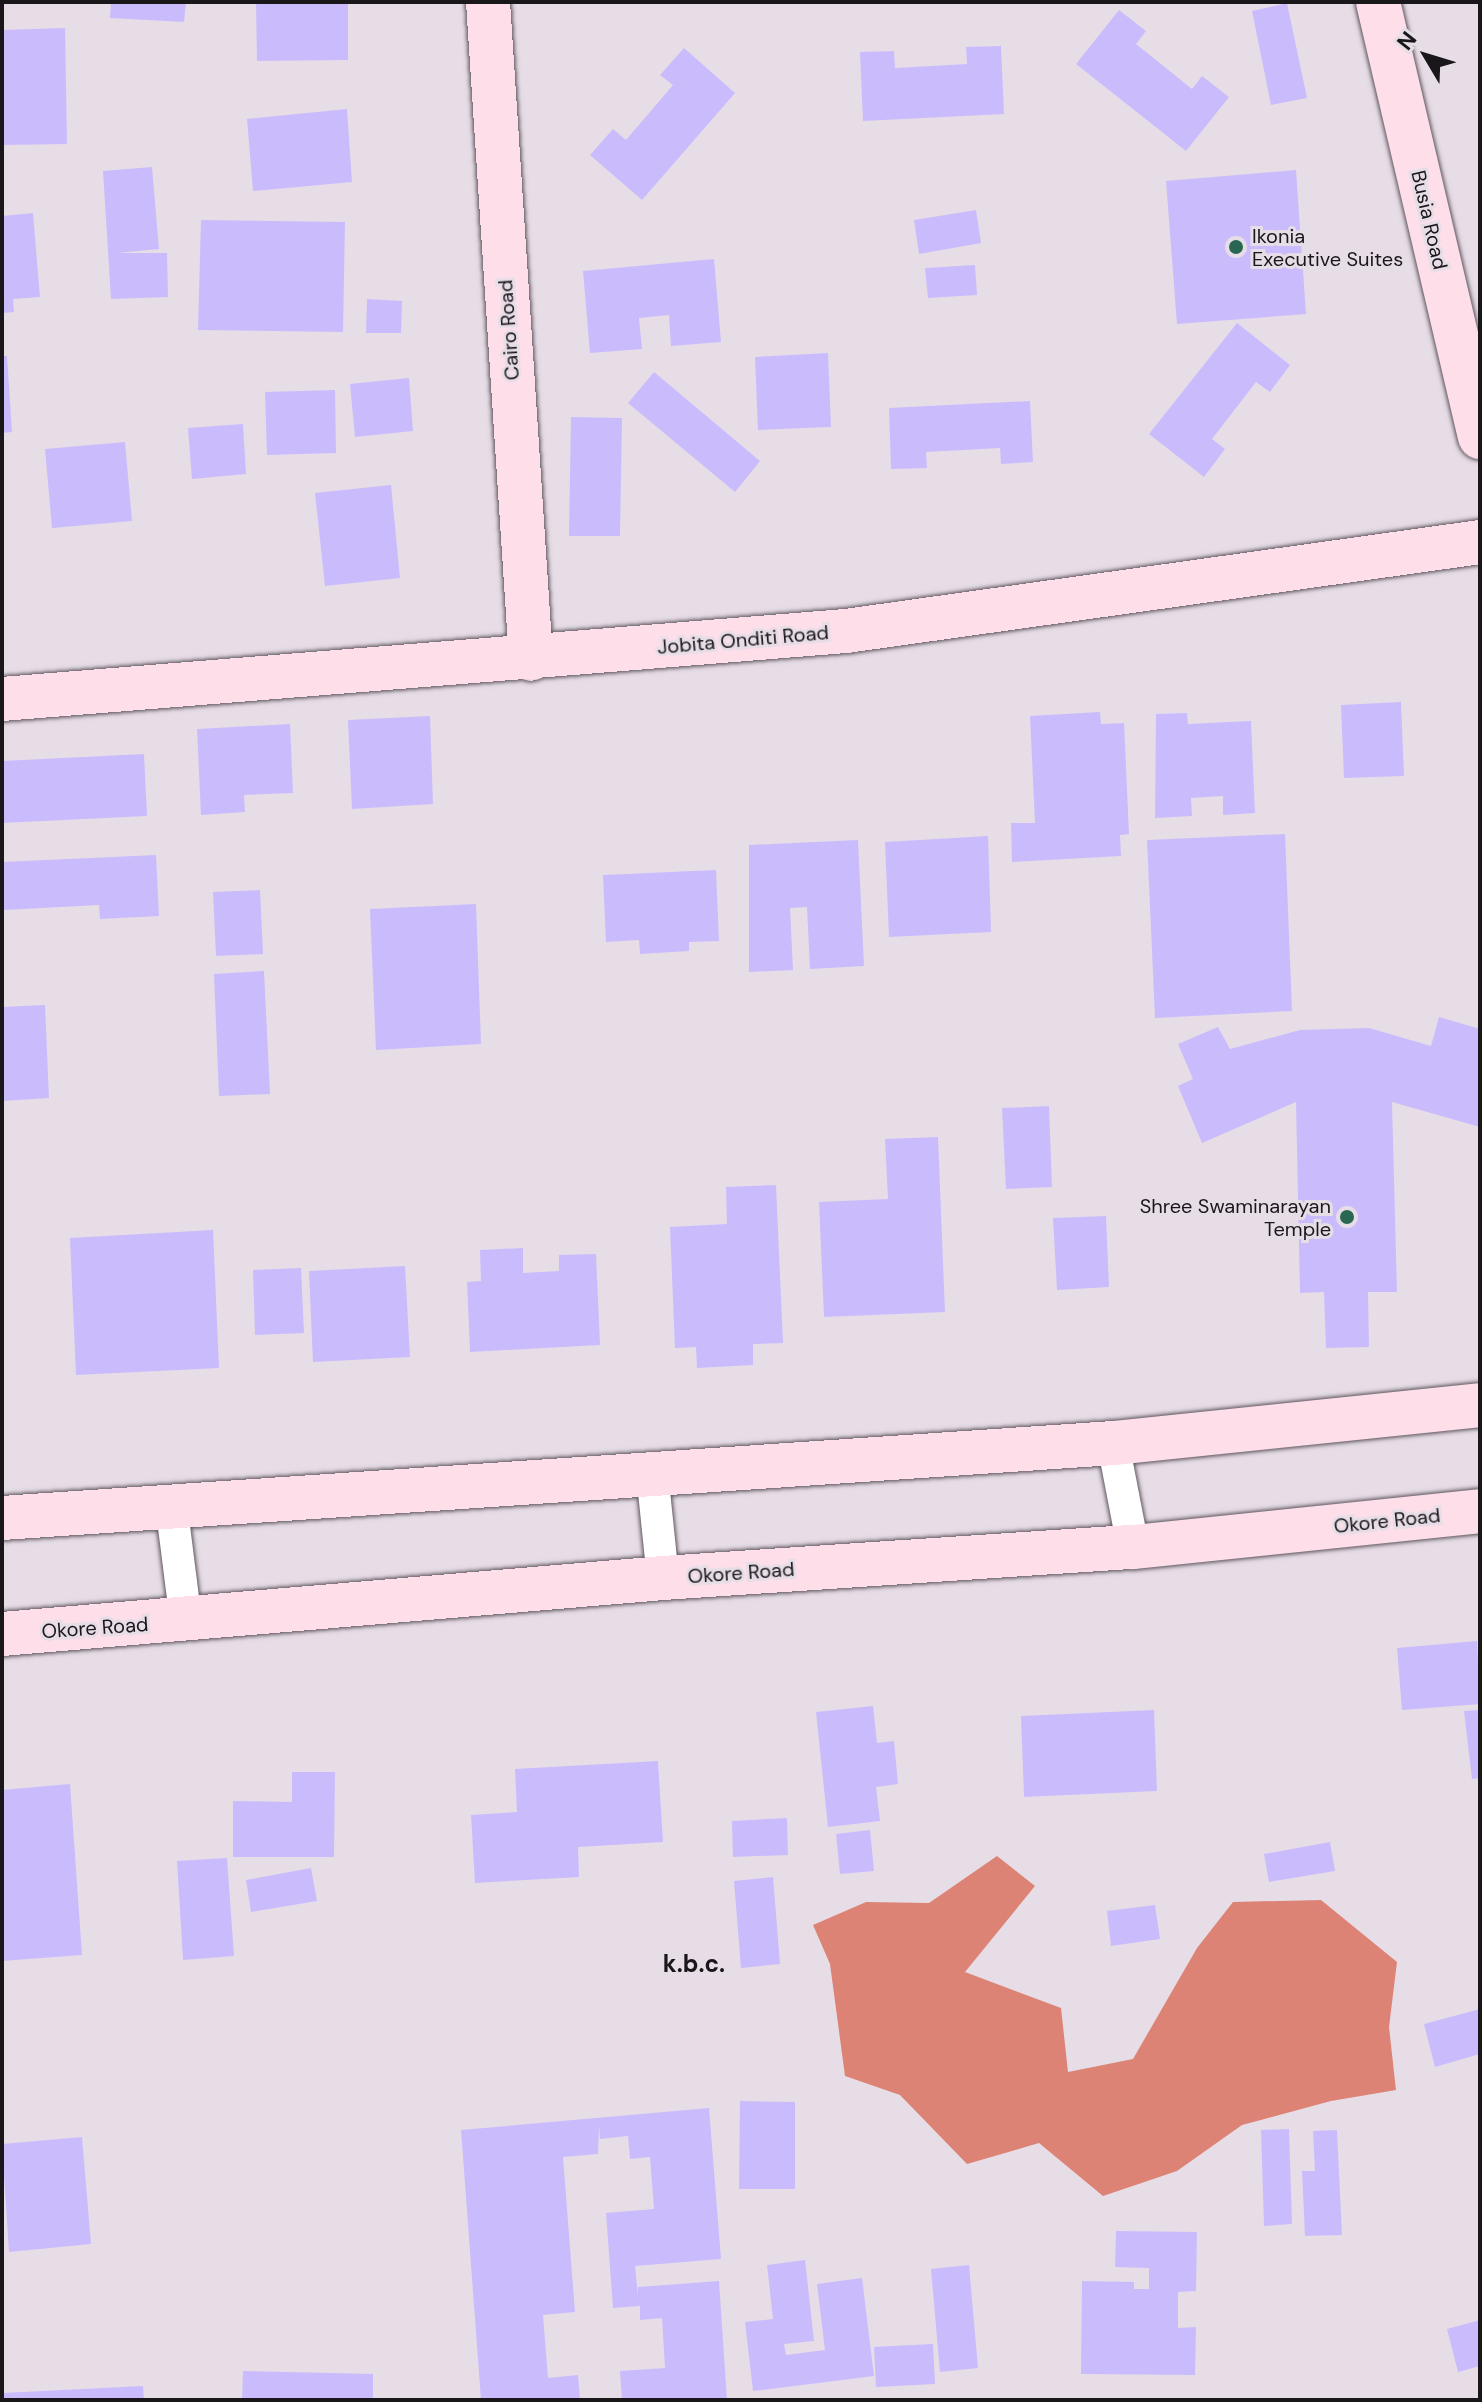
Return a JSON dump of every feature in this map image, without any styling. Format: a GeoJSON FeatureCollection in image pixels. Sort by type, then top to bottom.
{"type":"FeatureCollection","features":[{"type":"Feature","properties":{"kind":"street","name":"Cairo Road"},"geometry":{"type":"LineString","coordinates":[[488,2],[531,659]]}},
{"type":"Feature","properties":{"kind":"street","name":"Busia Road"},"geometry":{"type":"LineString","coordinates":[[1378,2],[1480,437]]}},
{"type":"Feature","properties":{"kind":"street","name":"Jobita Onditi Road"},"geometry":{"type":"LineString","coordinates":[[2,699],[531,659],[846,631],[1480,542]]}},
{"type":"Feature","properties":{"kind":"street"},"geometry":{"type":"LineString","coordinates":[[2,1518],[171,1503],[1113,1443],[1480,1405]]}},
{"type":"Feature","properties":{"kind":"street"},"geometry":{"type":"LineString","coordinates":[[1113,1443],[1133,1547]]}},
{"type":"Feature","properties":{"kind":"street"},"geometry":{"type":"LineString","coordinates":[[652,1472],[663,1578]]}},
{"type":"Feature","properties":{"kind":"street"},"geometry":{"type":"LineString","coordinates":[[171,1503],[186,1621]]}},
{"type":"Feature","properties":{"kind":"street","name":"Okore Road"},"geometry":{"type":"LineString","coordinates":[[2,1634],[186,1621],[663,1578],[1133,1547],[1480,1511]]}},
{"type":"Feature","properties":{"kind":"shaded area"},"geometry":{"type":"Polygon","coordinates":[[[997,1856],[1035,1886],[965,1972],[1061,2008],[1068,2072],[1133,2059],[1197,1948],[1233,1902],[1321,1900],[1397,1962],[1389,2027],[1396,2090],[1331,2101],[1242,2125],[1177,2171],[1103,2196],[1039,2143],[967,2164],[900,2095],[845,2076],[830,1964],[813,1925],[866,1902],[929,1903],[997,1856]]]}},
{"type":"Feature","properties":{"kind":"building"},"geometry":{"type":"Polygon","coordinates":[[[111,2],[186,2],[184,22],[110,18],[111,2]]]}},
{"type":"Feature","properties":{"kind":"building"},"geometry":{"type":"Polygon","coordinates":[[[256,2],[348,2],[348,60],[257,61],[256,2]]]}},
{"type":"Feature","properties":{"kind":"building"},"geometry":{"type":"Polygon","coordinates":[[[1287,3],[1307,98],[1271,105],[1252,11],[1287,3]]]}},
{"type":"Feature","properties":{"kind":"building"},"geometry":{"type":"Polygon","coordinates":[[[1119,10],[1146,31],[1136,44],[1192,89],[1202,76],[1229,97],[1186,151],[1076,64],[1119,10]]]}},
{"type":"Feature","properties":{"kind":"building"},"geometry":{"type":"Polygon","coordinates":[[[65,28],[67,144],[2,145],[2,30],[65,28]]]}},
{"type":"Feature","properties":{"kind":"building"},"geometry":{"type":"Polygon","coordinates":[[[1001,46],[1004,114],[863,121],[860,52],[894,51],[895,68],[967,64],[966,47],[1001,46]]]}},
{"type":"Feature","properties":{"kind":"building"},"geometry":{"type":"Polygon","coordinates":[[[684,48],[735,93],[642,200],[590,155],[613,129],[626,140],[673,85],[660,75],[684,48]]]}},
{"type":"Feature","properties":{"kind":"building"},"geometry":{"type":"Polygon","coordinates":[[[347,109],[352,182],[253,191],[247,119],[347,109]]]}},
{"type":"Feature","properties":{"kind":"building"},"geometry":{"type":"Polygon","coordinates":[[[152,167],[159,249],[117,253],[167,253],[168,297],[111,299],[103,171],[152,167]]]}},
{"type":"Feature","properties":{"kind":"building","name":"Ikonia Executive Suites"},"geometry":{"type":"Polygon","coordinates":[[[1296,170],[1306,314],[1177,324],[1166,181],[1296,170]]]}},
{"type":"Feature","properties":{"kind":"building"},"geometry":{"type":"Polygon","coordinates":[[[976,210],[981,243],[919,254],[914,220],[976,210]]]}},
{"type":"Feature","properties":{"kind":"building"},"geometry":{"type":"Polygon","coordinates":[[[33,213],[40,297],[13,299],[14,312],[2,313],[2,216],[33,213]]]}},
{"type":"Feature","properties":{"kind":"building"},"geometry":{"type":"Polygon","coordinates":[[[201,220],[345,222],[343,332],[198,330],[201,220]]]}},
{"type":"Feature","properties":{"kind":"building"},"geometry":{"type":"Polygon","coordinates":[[[714,259],[721,342],[671,346],[669,315],[639,318],[642,349],[590,353],[583,271],[714,259]]]}},
{"type":"Feature","properties":{"kind":"building"},"geometry":{"type":"Polygon","coordinates":[[[975,265],[977,295],[928,298],[925,268],[975,265]]]}},
{"type":"Feature","properties":{"kind":"building"},"geometry":{"type":"Polygon","coordinates":[[[367,299],[402,301],[401,333],[366,333],[367,299]]]}},
{"type":"Feature","properties":{"kind":"building"},"geometry":{"type":"Polygon","coordinates":[[[1237,323],[1290,365],[1270,392],[1256,382],[1212,439],[1225,449],[1204,477],[1149,434],[1237,323]]]}},
{"type":"Feature","properties":{"kind":"building"},"geometry":{"type":"Polygon","coordinates":[[[828,353],[831,427],[758,430],[755,357],[828,353]]]}},
{"type":"Feature","properties":{"kind":"building"},"geometry":{"type":"Polygon","coordinates":[[[2,356],[7,356],[12,432],[2,433],[2,356]]]}},
{"type":"Feature","properties":{"kind":"building"},"geometry":{"type":"Polygon","coordinates":[[[654,372],[760,461],[735,492],[628,403],[654,372]]]}},
{"type":"Feature","properties":{"kind":"building"},"geometry":{"type":"Polygon","coordinates":[[[409,378],[413,431],[355,437],[350,384],[409,378]]]}},
{"type":"Feature","properties":{"kind":"building"},"geometry":{"type":"Polygon","coordinates":[[[335,390],[336,453],[267,455],[265,392],[335,390]]]}},
{"type":"Feature","properties":{"kind":"building"},"geometry":{"type":"Polygon","coordinates":[[[1030,401],[1033,462],[1001,464],[1000,448],[926,452],[927,468],[891,469],[889,408],[1030,401]]]}},
{"type":"Feature","properties":{"kind":"building"},"geometry":{"type":"Polygon","coordinates":[[[571,417],[622,418],[620,536],[569,536],[571,417]]]}},
{"type":"Feature","properties":{"kind":"building"},"geometry":{"type":"Polygon","coordinates":[[[243,424],[246,474],[192,479],[188,428],[243,424]]]}},
{"type":"Feature","properties":{"kind":"building"},"geometry":{"type":"Polygon","coordinates":[[[125,442],[132,521],[52,528],[45,449],[125,442]]]}},
{"type":"Feature","properties":{"kind":"building"},"geometry":{"type":"Polygon","coordinates":[[[391,485],[400,578],[325,586],[315,493],[391,485]]]}},
{"type":"Feature","properties":{"kind":"building"},"geometry":{"type":"Polygon","coordinates":[[[1401,702],[1404,776],[1344,778],[1341,705],[1401,702]]]}},
{"type":"Feature","properties":{"kind":"building"},"geometry":{"type":"Polygon","coordinates":[[[1100,712],[1101,724],[1124,723],[1129,834],[1120,835],[1121,856],[1012,862],[1011,823],[1035,823],[1030,716],[1100,712]]]}},
{"type":"Feature","properties":{"kind":"building"},"geometry":{"type":"Polygon","coordinates":[[[1187,713],[1188,724],[1251,721],[1255,813],[1223,815],[1223,796],[1191,798],[1192,816],[1155,818],[1156,714],[1187,713]]]}},
{"type":"Feature","properties":{"kind":"building"},"geometry":{"type":"Polygon","coordinates":[[[430,716],[433,804],[352,809],[348,720],[430,716]]]}},
{"type":"Feature","properties":{"kind":"building"},"geometry":{"type":"Polygon","coordinates":[[[290,724],[293,793],[244,795],[245,812],[201,815],[197,729],[290,724]]]}},
{"type":"Feature","properties":{"kind":"building"},"geometry":{"type":"Polygon","coordinates":[[[144,754],[147,816],[2,823],[2,761],[144,754]]]}},
{"type":"Feature","properties":{"kind":"building"},"geometry":{"type":"Polygon","coordinates":[[[1285,834],[1292,1011],[1155,1018],[1147,840],[1285,834]]]}},
{"type":"Feature","properties":{"kind":"building"},"geometry":{"type":"Polygon","coordinates":[[[988,836],[991,932],[889,937],[885,842],[988,836]]]}},
{"type":"Feature","properties":{"kind":"building"},"geometry":{"type":"Polygon","coordinates":[[[858,840],[864,966],[810,969],[807,907],[790,908],[793,970],[749,972],[749,845],[858,840]]]}},
{"type":"Feature","properties":{"kind":"building"},"geometry":{"type":"Polygon","coordinates":[[[156,855],[159,916],[100,919],[99,905],[4,910],[2,862],[156,855]]]}},
{"type":"Feature","properties":{"kind":"building"},"geometry":{"type":"Polygon","coordinates":[[[716,870],[719,941],[689,942],[689,951],[640,954],[639,940],[606,942],[603,875],[716,870]]]}},
{"type":"Feature","properties":{"kind":"building"},"geometry":{"type":"Polygon","coordinates":[[[260,890],[263,954],[216,956],[213,892],[260,890]]]}},
{"type":"Feature","properties":{"kind":"building"},"geometry":{"type":"Polygon","coordinates":[[[476,904],[481,1044],[376,1050],[370,909],[476,904]]]}},
{"type":"Feature","properties":{"kind":"building"},"geometry":{"type":"Polygon","coordinates":[[[264,971],[270,1094],[219,1096],[214,974],[264,971]]]}},
{"type":"Feature","properties":{"kind":"building"},"geometry":{"type":"Polygon","coordinates":[[[45,1005],[49,1098],[2,1101],[2,1007],[45,1005]]]}},
{"type":"Feature","properties":{"kind":"building","name":"Shree Swaminarayan Temple"},"geometry":{"type":"Polygon","coordinates":[[[1439,1017],[1480,1029],[1480,1127],[1392,1102],[1397,1292],[1368,1292],[1369,1347],[1326,1348],[1324,1292],[1300,1293],[1296,1102],[1202,1143],[1178,1086],[1193,1079],[1178,1044],[1218,1027],[1230,1049],[1300,1030],[1369,1028],[1431,1046],[1439,1017]]]}},
{"type":"Feature","properties":{"kind":"building"},"geometry":{"type":"Polygon","coordinates":[[[1049,1106],[1052,1187],[1006,1189],[1002,1108],[1049,1106]]]}},
{"type":"Feature","properties":{"kind":"building"},"geometry":{"type":"Polygon","coordinates":[[[938,1137],[945,1312],[824,1317],[819,1202],[888,1199],[885,1139],[938,1137]]]}},
{"type":"Feature","properties":{"kind":"building"},"geometry":{"type":"Polygon","coordinates":[[[776,1185],[783,1343],[753,1344],[753,1365],[697,1368],[696,1347],[675,1348],[670,1227],[727,1224],[726,1187],[776,1185]]]}},
{"type":"Feature","properties":{"kind":"building"},"geometry":{"type":"Polygon","coordinates":[[[1106,1216],[1109,1287],[1057,1290],[1053,1218],[1106,1216]]]}},
{"type":"Feature","properties":{"kind":"building"},"geometry":{"type":"Polygon","coordinates":[[[213,1230],[219,1368],[76,1375],[70,1238],[213,1230]]]}},
{"type":"Feature","properties":{"kind":"building"},"geometry":{"type":"Polygon","coordinates":[[[523,1248],[523,1273],[559,1271],[559,1255],[596,1254],[600,1345],[470,1352],[467,1282],[481,1281],[480,1250],[523,1248]]]}},
{"type":"Feature","properties":{"kind":"building"},"geometry":{"type":"Polygon","coordinates":[[[405,1266],[410,1357],[313,1362],[309,1271],[405,1266]]]}},
{"type":"Feature","properties":{"kind":"building"},"geometry":{"type":"Polygon","coordinates":[[[301,1268],[304,1333],[255,1335],[253,1270],[301,1268]]]}},
{"type":"Feature","properties":{"kind":"building"},"geometry":{"type":"Polygon","coordinates":[[[1477,1641],[1480,1704],[1402,1710],[1397,1648],[1477,1641]]]}},
{"type":"Feature","properties":{"kind":"building"},"geometry":{"type":"Polygon","coordinates":[[[873,1706],[877,1743],[894,1741],[898,1784],[876,1787],[880,1821],[828,1827],[816,1712],[873,1706]]]}},
{"type":"Feature","properties":{"kind":"building"},"geometry":{"type":"Polygon","coordinates":[[[1154,1710],[1157,1791],[1024,1797],[1021,1716],[1154,1710]]]}},
{"type":"Feature","properties":{"kind":"building"},"geometry":{"type":"Polygon","coordinates":[[[1480,1710],[1480,1778],[1472,1779],[1464,1711],[1480,1710]]]}},
{"type":"Feature","properties":{"kind":"building"},"geometry":{"type":"Polygon","coordinates":[[[658,1761],[663,1842],[578,1847],[579,1877],[475,1883],[471,1815],[517,1812],[515,1769],[658,1761]]]}},
{"type":"Feature","properties":{"kind":"building"},"geometry":{"type":"Polygon","coordinates":[[[292,1772],[335,1772],[334,1857],[233,1857],[233,1801],[292,1802],[292,1772]]]}},
{"type":"Feature","properties":{"kind":"building"},"geometry":{"type":"Polygon","coordinates":[[[70,1784],[82,1955],[2,1961],[2,1790],[70,1784]]]}},
{"type":"Feature","properties":{"kind":"building"},"geometry":{"type":"Polygon","coordinates":[[[787,1818],[788,1855],[733,1857],[732,1821],[787,1818]]]}},
{"type":"Feature","properties":{"kind":"building"},"geometry":{"type":"Polygon","coordinates":[[[870,1830],[874,1871],[840,1874],[836,1834],[870,1830]]]}},
{"type":"Feature","properties":{"kind":"building"},"geometry":{"type":"Polygon","coordinates":[[[1330,1842],[1335,1871],[1269,1882],[1264,1854],[1330,1842]]]}},
{"type":"Feature","properties":{"kind":"building"},"geometry":{"type":"Polygon","coordinates":[[[227,1858],[234,1956],[183,1960],[177,1861],[227,1858]]]}},
{"type":"Feature","properties":{"kind":"building"},"geometry":{"type":"Polygon","coordinates":[[[311,1868],[317,1901],[251,1912],[246,1880],[311,1868]]]}},
{"type":"Feature","properties":{"kind":"building"},"geometry":{"type":"Polygon","coordinates":[[[773,1877],[780,1964],[741,1968],[734,1881],[773,1877]]]}},
{"type":"Feature","properties":{"kind":"building"},"geometry":{"type":"Polygon","coordinates":[[[1155,1905],[1160,1939],[1111,1946],[1107,1911],[1155,1905]]]}},
{"type":"Feature","properties":{"kind":"building"},"geometry":{"type":"Polygon","coordinates":[[[1480,2009],[1480,2054],[1435,2067],[1424,2024],[1480,2009]]]}},
{"type":"Feature","properties":{"kind":"building"},"geometry":{"type":"Polygon","coordinates":[[[740,2101],[795,2102],[795,2189],[739,2189],[740,2101]]]}},
{"type":"Feature","properties":{"kind":"building"},"geometry":{"type":"Polygon","coordinates":[[[709,2108],[721,2259],[635,2266],[638,2296],[638,2287],[719,2281],[727,2400],[622,2400],[620,2371],[665,2368],[662,2318],[640,2320],[640,2306],[613,2308],[606,2213],[654,2209],[650,2157],[630,2159],[628,2136],[600,2139],[599,2125],[598,2154],[563,2157],[575,2312],[543,2315],[548,2378],[578,2375],[580,2400],[481,2400],[461,2130],[709,2108]]]}},
{"type":"Feature","properties":{"kind":"building"},"geometry":{"type":"Polygon","coordinates":[[[1289,2129],[1292,2224],[1264,2226],[1261,2130],[1289,2129]]]}},
{"type":"Feature","properties":{"kind":"building"},"geometry":{"type":"Polygon","coordinates":[[[1337,2130],[1342,2235],[1305,2236],[1302,2171],[1315,2171],[1313,2131],[1337,2130]]]}},
{"type":"Feature","properties":{"kind":"building"},"geometry":{"type":"Polygon","coordinates":[[[82,2137],[91,2244],[9,2252],[2,2144],[82,2137]]]}},
{"type":"Feature","properties":{"kind":"building"},"geometry":{"type":"Polygon","coordinates":[[[1116,2231],[1197,2232],[1196,2291],[1178,2292],[1178,2328],[1196,2327],[1195,2375],[1081,2374],[1082,2281],[1134,2282],[1134,2289],[1149,2289],[1149,2268],[1115,2267],[1116,2231]]]}},
{"type":"Feature","properties":{"kind":"building"},"geometry":{"type":"Polygon","coordinates":[[[805,2260],[814,2341],[784,2344],[786,2355],[825,2350],[817,2284],[862,2278],[874,2376],[753,2391],[745,2322],[773,2319],[767,2265],[805,2260]]]}},
{"type":"Feature","properties":{"kind":"building"},"geometry":{"type":"Polygon","coordinates":[[[969,2265],[978,2368],[940,2372],[931,2269],[969,2265]]]}},
{"type":"Feature","properties":{"kind":"building"},"geometry":{"type":"Polygon","coordinates":[[[1480,2320],[1480,2366],[1458,2372],[1447,2329],[1480,2320]]]}},
{"type":"Feature","properties":{"kind":"building"},"geometry":{"type":"Polygon","coordinates":[[[933,2344],[935,2384],[876,2387],[874,2347],[933,2344]]]}},
{"type":"Feature","properties":{"kind":"building"},"geometry":{"type":"Polygon","coordinates":[[[243,2371],[373,2374],[373,2400],[242,2400],[243,2371]]]}},
{"type":"Feature","properties":{"kind":"building"},"geometry":{"type":"Polygon","coordinates":[[[143,2386],[144,2400],[2,2400],[2,2393],[143,2386]]]}},
{"type":"Feature","properties":{"kind":"place","name":"Ikonia Executive Suites"},"geometry":{"type":"Point","coordinates":[1236,247]}},
{"type":"Feature","properties":{"kind":"place","name":"Shree Swaminarayan Temple"},"geometry":{"type":"Point","coordinates":[1347,1217]}},
{"type":"Feature","properties":{"kind":"district","name":"k.b.c."},"geometry":{"type":"Point","coordinates":[694,1964]}}]}
